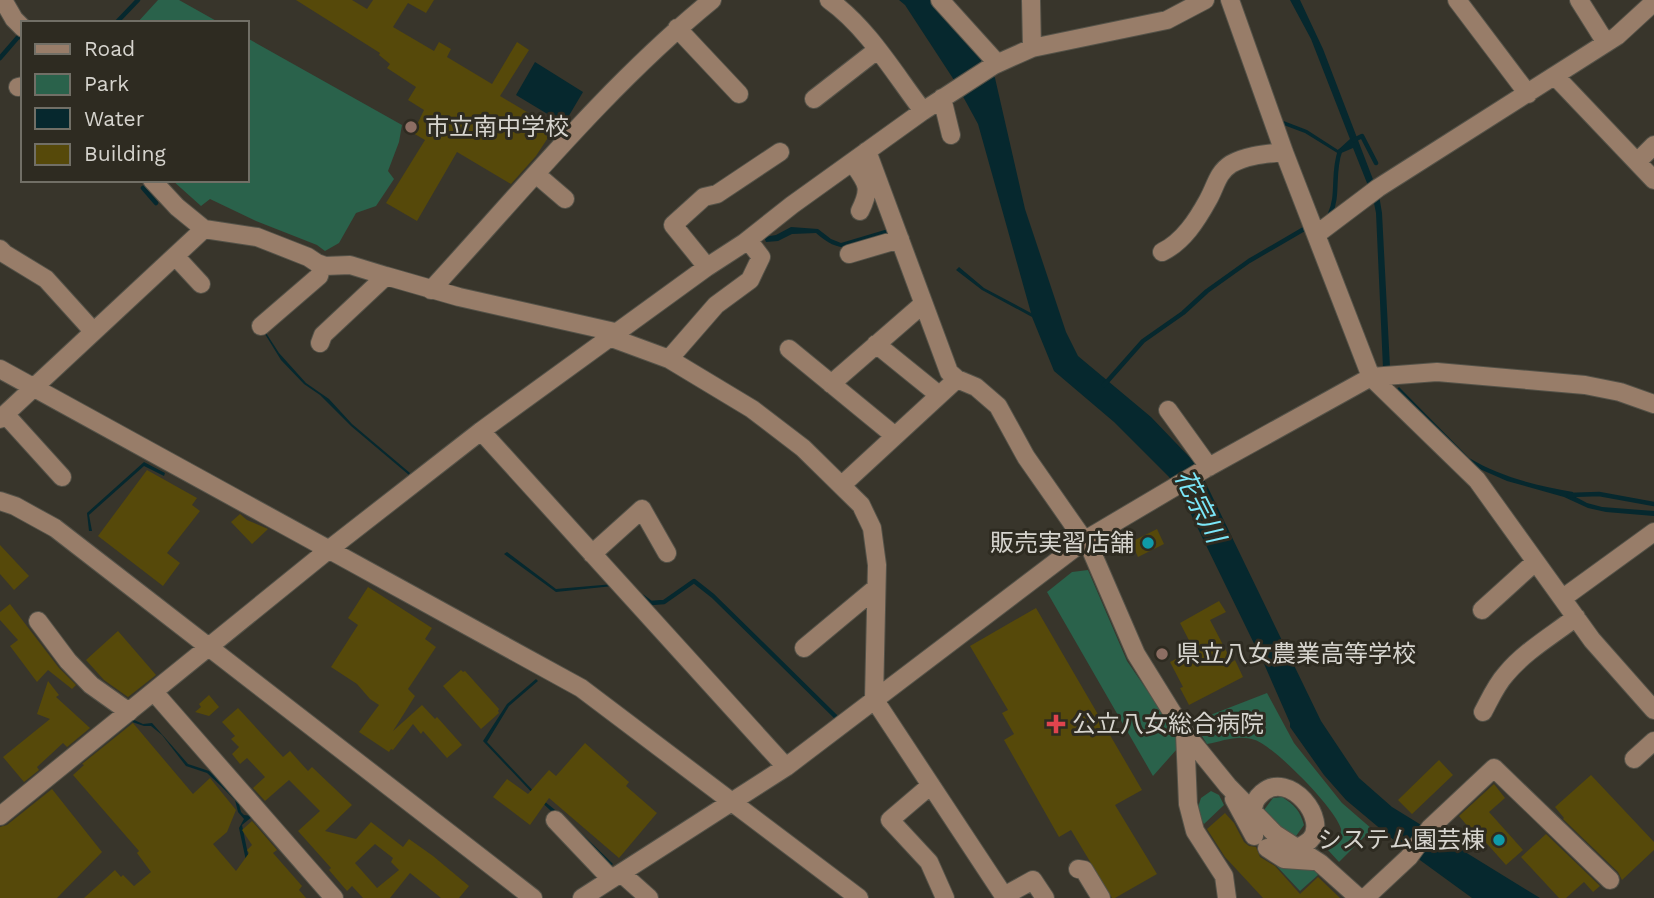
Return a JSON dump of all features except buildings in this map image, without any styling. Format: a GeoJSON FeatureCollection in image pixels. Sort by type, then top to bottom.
{"type":"FeatureCollection","features":[{"type":"Feature","properties":{"kind":"street"},"geometry":{"type":"LineString","coordinates":[[431,290],[630,74],[677,28],[712,0]]}},
{"type":"Feature","properties":{"kind":"street"},"geometry":{"type":"LineString","coordinates":[[830,0],[847,13],[923,111]]}},
{"type":"Feature","properties":{"kind":"street"},"geometry":{"type":"LineString","coordinates":[[940,0],[996,64]]}},
{"type":"Feature","properties":{"kind":"street"},"geometry":{"type":"LineString","coordinates":[[1031,0],[1032,48]]}},
{"type":"Feature","properties":{"kind":"street"},"geometry":{"type":"LineString","coordinates":[[0,816],[209,645],[481,432],[948,94],[996,64],[1032,48],[1167,20],[1205,0]]}},
{"type":"Feature","properties":{"kind":"street"},"geometry":{"type":"LineString","coordinates":[[1230,0],[1284,152],[1371,377],[1477,480],[1592,640],[1654,710]]}},
{"type":"Feature","properties":{"kind":"street"},"geometry":{"type":"LineString","coordinates":[[1457,0],[1528,94]]}},
{"type":"Feature","properties":{"kind":"street"},"geometry":{"type":"LineString","coordinates":[[1579,0],[1606,43]]}},
{"type":"Feature","properties":{"kind":"street"},"geometry":{"type":"LineString","coordinates":[[2,1],[21,26]]}},
{"type":"Feature","properties":{"kind":"street"},"geometry":{"type":"LineString","coordinates":[[1317,234],[1374,190],[1606,43],[1654,2]]}},
{"type":"Feature","properties":{"kind":"street"},"geometry":{"type":"LineString","coordinates":[[677,28],[739,94]]}},
{"type":"Feature","properties":{"kind":"street"},"geometry":{"type":"LineString","coordinates":[[814,99],[877,50]]}},
{"type":"Feature","properties":{"kind":"street"},"geometry":{"type":"LineString","coordinates":[[1555,76],[1654,180]]}},
{"type":"Feature","properties":{"kind":"street"},"geometry":{"type":"LineString","coordinates":[[948,94],[951,135]]}},
{"type":"Feature","properties":{"kind":"street"},"geometry":{"type":"LineString","coordinates":[[1638,161],[1654,145]]}},
{"type":"Feature","properties":{"kind":"street"},"geometry":{"type":"LineString","coordinates":[[867,151],[949,372],[957,379],[976,387],[998,406],[1026,457],[1085,540],[1136,654],[1185,733],[1228,786],[1275,834],[1320,863],[1359,898]]}},
{"type":"Feature","properties":{"kind":"street"},"geometry":{"type":"LineString","coordinates":[[707,267],[673,225],[704,197],[717,194],[780,152]]}},
{"type":"Feature","properties":{"kind":"street"},"geometry":{"type":"LineString","coordinates":[[1162,252],[1173,247],[1189,230],[1209,199],[1219,174],[1232,164],[1250,156],[1284,152]]}},
{"type":"Feature","properties":{"kind":"street"},"geometry":{"type":"LineString","coordinates":[[852,162],[866,182],[868,196],[860,211]]}},
{"type":"Feature","properties":{"kind":"street"},"geometry":{"type":"LineString","coordinates":[[537,175],[565,199]]}},
{"type":"Feature","properties":{"kind":"street"},"geometry":{"type":"LineString","coordinates":[[154,182],[177,207],[204,229],[257,237],[322,265],[350,265],[431,290],[615,335],[669,359],[776,425],[861,505],[872,528],[877,565],[874,699],[1003,897],[1033,880],[1045,898]]}},
{"type":"Feature","properties":{"kind":"street"},"geometry":{"type":"LineString","coordinates":[[62,477],[2,416],[204,229]]}},
{"type":"Feature","properties":{"kind":"street"},"geometry":{"type":"LineString","coordinates":[[849,254],[900,239]]}},
{"type":"Feature","properties":{"kind":"street"},"geometry":{"type":"LineString","coordinates":[[669,359],[716,305],[750,280],[761,257],[748,240]]}},
{"type":"Feature","properties":{"kind":"street"},"geometry":{"type":"LineString","coordinates":[[0,248],[5,254],[46,279],[93,331]]}},
{"type":"Feature","properties":{"kind":"street"},"geometry":{"type":"LineString","coordinates":[[175,256],[201,284]]}},
{"type":"Feature","properties":{"kind":"street"},"geometry":{"type":"LineString","coordinates":[[261,326],[318,276],[322,265]]}},
{"type":"Feature","properties":{"kind":"street"},"geometry":{"type":"LineString","coordinates":[[320,343],[323,335],[386,276]]}},
{"type":"Feature","properties":{"kind":"street"},"geometry":{"type":"LineString","coordinates":[[831,384],[923,304]]}},
{"type":"Feature","properties":{"kind":"street"},"geometry":{"type":"LineString","coordinates":[[876,344],[939,395]]}},
{"type":"Feature","properties":{"kind":"street"},"geometry":{"type":"LineString","coordinates":[[789,349],[895,436]]}},
{"type":"Feature","properties":{"kind":"street"},"geometry":{"type":"LineString","coordinates":[[0,369],[327,551],[581,688],[859,898]]}},
{"type":"Feature","properties":{"kind":"street"},"geometry":{"type":"LineString","coordinates":[[582,898],[786,767],[1085,540],[1207,468],[1371,377],[1437,372],[1585,385],[1619,392],[1654,404]]}},
{"type":"Feature","properties":{"kind":"street"},"geometry":{"type":"LineString","coordinates":[[842,485],[957,379]]}},
{"type":"Feature","properties":{"kind":"street"},"geometry":{"type":"LineString","coordinates":[[1168,410],[1207,468]]}},
{"type":"Feature","properties":{"kind":"street"},"geometry":{"type":"LineString","coordinates":[[481,432],[786,767]]}},
{"type":"Feature","properties":{"kind":"street"},"geometry":{"type":"LineString","coordinates":[[0,501],[15,506],[55,528],[533,898]]}},
{"type":"Feature","properties":{"kind":"street"},"geometry":{"type":"LineString","coordinates":[[592,554],[642,509],[667,553]]}},
{"type":"Feature","properties":{"kind":"street"},"geometry":{"type":"LineString","coordinates":[[1563,598],[1654,532]]}},
{"type":"Feature","properties":{"kind":"street"},"geometry":{"type":"LineString","coordinates":[[1482,610],[1535,562]]}},
{"type":"Feature","properties":{"kind":"street"},"geometry":{"type":"LineString","coordinates":[[804,648],[876,588]]}},
{"type":"Feature","properties":{"kind":"street"},"geometry":{"type":"LineString","coordinates":[[1483,712],[1507,672],[1576,617]]}},
{"type":"Feature","properties":{"kind":"street"},"geometry":{"type":"LineString","coordinates":[[38,621],[68,661],[91,685],[129,712]]}},
{"type":"Feature","properties":{"kind":"street"},"geometry":{"type":"LineString","coordinates":[[154,692],[334,898]]}},
{"type":"Feature","properties":{"kind":"street"},"geometry":{"type":"LineString","coordinates":[[1185,733],[1188,804],[1195,831],[1224,876],[1227,898]]}},
{"type":"Feature","properties":{"kind":"street"},"geometry":{"type":"LineString","coordinates":[[1634,760],[1654,741]]}},
{"type":"Feature","properties":{"kind":"street"},"geometry":{"type":"LineString","coordinates":[[1365,898],[1409,857],[1430,828],[1494,768],[1610,880]]}},
{"type":"Feature","properties":{"kind":"street"},"geometry":{"type":"LineString","coordinates":[[931,785],[890,820],[929,862],[945,898]]}},
{"type":"Feature","properties":{"kind":"street"},"geometry":{"type":"LineString","coordinates":[[1253,812],[1257,797],[1268,788],[1278,785],[1289,788],[1302,798],[1311,810],[1317,827],[1311,839],[1296,849]]}},
{"type":"Feature","properties":{"kind":"street"},"geometry":{"type":"LineString","coordinates":[[1228,786],[1238,810],[1261,842],[1284,859],[1320,863]]}},
{"type":"Feature","properties":{"kind":"street"},"geometry":{"type":"LineString","coordinates":[[555,820],[616,876],[649,898]]}},
{"type":"Feature","properties":{"kind":"street"},"geometry":{"type":"LineString","coordinates":[[1079,869],[1084,870],[1101,898]]}},
{"type":"Feature","properties":{"kind":"green space"},"geometry":{"type":"Polygon","coordinates":[[[158,0],[179,0],[216,21],[139,21],[158,0]]]}},
{"type":"Feature","properties":{"kind":"green space"},"geometry":{"type":"Polygon","coordinates":[[[248,39],[402,125],[388,171],[394,179],[376,206],[356,213],[339,243],[325,251],[317,245],[210,199],[201,206],[174,182],[248,182],[248,39]]]}},
{"type":"Feature","properties":{"kind":"green space"},"geometry":{"type":"Polygon","coordinates":[[[1088,570],[1127,661],[1179,737],[1177,749],[1153,776],[1047,592],[1072,572],[1088,570]]]}},
{"type":"Feature","properties":{"kind":"green space"},"geometry":{"type":"Polygon","coordinates":[[[1267,693],[1294,743],[1342,803],[1372,829],[1339,862],[1328,850],[1340,840],[1341,829],[1337,820],[1317,794],[1289,766],[1255,740],[1237,738],[1207,744],[1200,733],[1200,719],[1267,693]]]}},
{"type":"Feature","properties":{"kind":"green space"},"geometry":{"type":"Polygon","coordinates":[[[1211,791],[1219,795],[1224,805],[1204,824],[1196,813],[1201,798],[1211,791]]]}},
{"type":"Feature","properties":{"kind":"green space"},"geometry":{"type":"Polygon","coordinates":[[[1282,797],[1296,809],[1304,825],[1296,836],[1285,835],[1264,810],[1273,798],[1282,797]]]}},
{"type":"Feature","properties":{"kind":"green space"},"geometry":{"type":"Polygon","coordinates":[[[1271,860],[1304,865],[1318,875],[1300,891],[1271,860]]]}},
{"type":"Feature","properties":{"kind":"water","name":"花宗川"},"geometry":{"type":"Polygon","coordinates":[[[899,0],[932,0],[985,57],[995,78],[1025,209],[1066,332],[1078,356],[1151,417],[1197,465],[1321,721],[1359,778],[1392,807],[1540,898],[1472,898],[1402,847],[1346,800],[1324,775],[1290,727],[1265,666],[1181,494],[1169,477],[1114,422],[1054,371],[1032,317],[982,290],[956,270],[959,267],[984,288],[1031,313],[978,124],[954,80],[905,5],[899,0]]]}},
{"type":"Feature","properties":{"kind":"water"},"geometry":{"type":"Polygon","coordinates":[[[1290,0],[1300,0],[1323,49],[1379,195],[1390,367],[1383,368],[1376,213],[1373,198],[1353,148],[1339,154],[1305,133],[1281,124],[1281,120],[1307,130],[1338,150],[1350,139],[1311,39],[1290,0]]]}},
{"type":"Feature","properties":{"kind":"water"},"geometry":{"type":"Polygon","coordinates":[[[535,62],[583,92],[564,124],[516,95],[535,62]]]}},
{"type":"Feature","properties":{"kind":"water"},"geometry":{"type":"Polygon","coordinates":[[[791,227],[818,229],[841,243],[888,229],[889,234],[851,247],[836,246],[816,233],[792,234],[778,241],[766,242],[764,237],[776,235],[791,227]]]}},
{"type":"Feature","properties":{"kind":"water"},"geometry":{"type":"Polygon","coordinates":[[[266,333],[279,353],[306,383],[329,399],[352,424],[410,473],[409,475],[351,426],[320,395],[304,384],[281,360],[266,333]]]}},
{"type":"Feature","properties":{"kind":"water"},"geometry":{"type":"Polygon","coordinates":[[[1399,387],[1469,458],[1481,465],[1520,480],[1573,492],[1574,496],[1587,503],[1602,507],[1654,511],[1654,516],[1588,508],[1564,497],[1507,481],[1473,466],[1396,390],[1399,387]]]}},
{"type":"Feature","properties":{"kind":"water"},"geometry":{"type":"Polygon","coordinates":[[[144,462],[165,473],[164,476],[144,466],[89,515],[92,531],[89,531],[87,513],[144,462]]]}},
{"type":"Feature","properties":{"kind":"water"},"geometry":{"type":"Polygon","coordinates":[[[507,552],[556,589],[614,584],[556,592],[504,554],[507,552]]]}},
{"type":"Feature","properties":{"kind":"water"},"geometry":{"type":"Polygon","coordinates":[[[536,679],[538,681],[509,706],[487,742],[539,797],[570,822],[613,864],[611,866],[538,799],[483,741],[507,704],[536,679]]]}},
{"type":"Feature","properties":{"kind":"water"},"geometry":{"type":"Polygon","coordinates":[[[132,719],[143,724],[152,723],[188,764],[209,771],[238,800],[241,812],[253,816],[242,825],[252,874],[248,870],[239,828],[244,819],[238,812],[235,800],[207,773],[186,766],[162,735],[151,726],[132,722],[89,756],[132,719]]]}},
{"type":"Feature","properties":{"kind":"waterway"},"geometry":{"type":"LineString","coordinates":[[118,21],[138,0]]}},
{"type":"Feature","properties":{"kind":"waterway"},"geometry":{"type":"LineString","coordinates":[[0,58],[19,36],[21,38]]}},
{"type":"Feature","properties":{"kind":"waterway"},"geometry":{"type":"LineString","coordinates":[[1354,140],[1362,136],[1376,163]]}},
{"type":"Feature","properties":{"kind":"waterway"},"geometry":{"type":"LineString","coordinates":[[1330,214],[1340,151]]}},
{"type":"Feature","properties":{"kind":"waterway"},"geometry":{"type":"LineString","coordinates":[[143,188],[156,203]]}},
{"type":"Feature","properties":{"kind":"waterway"},"geometry":{"type":"LineString","coordinates":[[1104,385],[1143,341],[1183,313],[1207,291],[1249,261],[1304,229]]}},
{"type":"Feature","properties":{"kind":"waterway"},"geometry":{"type":"LineString","coordinates":[[1569,495],[1599,494],[1654,504]]}},
{"type":"Feature","properties":{"kind":"waterway"},"geometry":{"type":"LineString","coordinates":[[643,597],[651,603],[664,602],[694,581],[713,596],[836,717]]}},
{"type":"Feature","properties":{"kind":"place","name":"市立南中学校"},"geometry":{"type":"Point","coordinates":[411,127]}},
{"type":"Feature","properties":{"kind":"place","name":"販売実習店舗"},"geometry":{"type":"Point","coordinates":[1148,543]}},
{"type":"Feature","properties":{"kind":"place","name":"県立八女農業高等学校"},"geometry":{"type":"Point","coordinates":[1162,654]}},
{"type":"Feature","properties":{"kind":"place","name":"公立八女総合病院"},"geometry":{"type":"Point","coordinates":[1056,724]}},
{"type":"Feature","properties":{"kind":"place","name":"システム園芸棟"},"geometry":{"type":"Point","coordinates":[1499,840]}}]}
